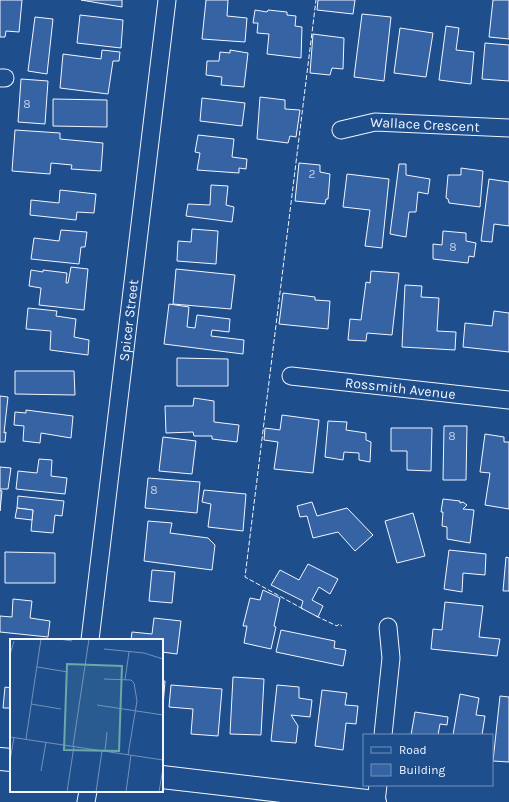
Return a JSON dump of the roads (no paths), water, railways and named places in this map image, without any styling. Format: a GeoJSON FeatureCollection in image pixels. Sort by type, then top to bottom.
{"type":"FeatureCollection","features":[{"type":"Feature","properties":{"kind":"main road"},"geometry":{"type":"LineString","coordinates":[[0,759],[10,760]]}},
{"type":"Feature","properties":{"kind":"main road"},"geometry":{"type":"LineString","coordinates":[[163,777],[353,801],[376,802]]}},
{"type":"Feature","properties":{"kind":"street","name":"Spicer Street"},"geometry":{"type":"LineString","coordinates":[[90,639],[167,0]]}},
{"type":"Feature","properties":{"kind":"street","name":"Wallace Crescent"},"geometry":{"type":"LineString","coordinates":[[341,130],[375,122],[509,128]]}},
{"type":"Feature","properties":{"kind":"street","name":"Rossmith Avenue"},"geometry":{"type":"LineString","coordinates":[[291,376],[509,400]]}},
{"type":"Feature","properties":{"kind":"street"},"geometry":{"type":"LineString","coordinates":[[383,734],[391,658],[388,628]]}},
{"type":"Feature","properties":{"kind":"street"},"geometry":{"type":"LineString","coordinates":[[376,802],[378,786]]}},
{"type":"Feature","properties":{"kind":"street"},"geometry":{"type":"LineString","coordinates":[[86,802],[88,792]]}}]}
